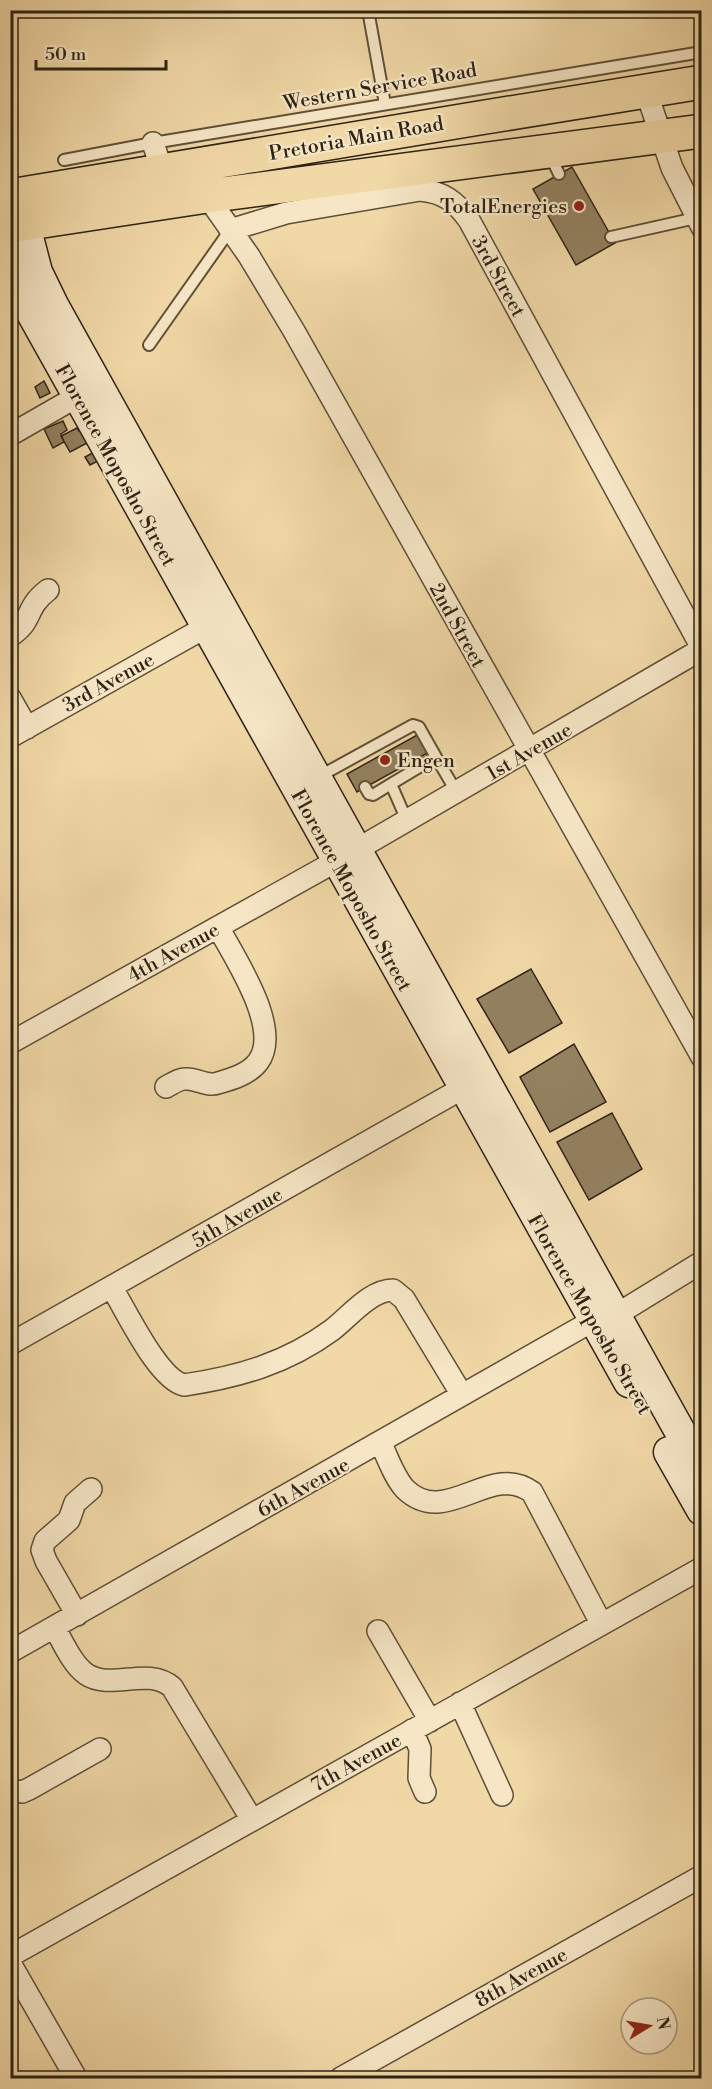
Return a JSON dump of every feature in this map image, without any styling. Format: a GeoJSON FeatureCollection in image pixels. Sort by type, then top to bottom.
{"type":"FeatureCollection","features":[{"type":"Feature","properties":{"kind":"main road","name":"Pretoria Main Road"},"geometry":{"type":"LineString","coordinates":[[15,202],[158,158],[394,130],[702,82]]}},
{"type":"Feature","properties":{"kind":"main road","name":"Pretoria Main Road"},"geometry":{"type":"LineString","coordinates":[[15,202],[207,196],[553,162],[660,135],[702,131]]}},
{"type":"Feature","properties":{"kind":"street"},"geometry":{"type":"LineString","coordinates":[[646,91],[660,135],[699,222]]}},
{"type":"Feature","properties":{"kind":"street","name":"3rd Street"},"geometry":{"type":"LineString","coordinates":[[230,230],[285,213],[420,190],[434,191],[449,197],[469,220],[702,648]]}},
{"type":"Feature","properties":{"kind":"street","name":"2nd Street"},"geometry":{"type":"LineString","coordinates":[[207,196],[249,256],[294,331],[702,1057]]}},
{"type":"Feature","properties":{"kind":"street","name":"Florence Moposho Street"},"geometry":{"type":"LineString","coordinates":[[15,202],[37,272],[53,305],[316,778],[346,855],[463,1088],[702,1471]]}},
{"type":"Feature","properties":{"kind":"street","name":"Florence Moposho Street"},"geometry":{"type":"LineString","coordinates":[[10,267],[14,279],[206,627],[346,855],[605,1317],[702,1510]]}},
{"type":"Feature","properties":{"kind":"street"},"geometry":{"type":"LineString","coordinates":[[10,435],[78,396]]}},
{"type":"Feature","properties":{"kind":"street"},"geometry":{"type":"LineString","coordinates":[[10,636],[25,627],[35,600],[48,590]]}},
{"type":"Feature","properties":{"kind":"street","name":"3rd Avenue"},"geometry":{"type":"LineString","coordinates":[[19,732],[206,627]]}},
{"type":"Feature","properties":{"kind":"street","name":"1st Avenue"},"geometry":{"type":"LineString","coordinates":[[346,855],[529,752],[702,648]]}},
{"type":"Feature","properties":{"kind":"street"},"geometry":{"type":"LineString","coordinates":[[10,698],[19,732]]}},
{"type":"Feature","properties":{"kind":"street","name":"4th Avenue"},"geometry":{"type":"LineString","coordinates":[[10,1043],[346,855]]}},
{"type":"Feature","properties":{"kind":"street"},"geometry":{"type":"LineString","coordinates":[[166,1087],[188,1078],[215,1085],[247,1072],[259,1061],[264,1034],[258,1004],[218,927]]}},
{"type":"Feature","properties":{"kind":"street","name":"5th Avenue"},"geometry":{"type":"LineString","coordinates":[[10,1344],[463,1088]]}},
{"type":"Feature","properties":{"kind":"street","name":"6th Avenue"},"geometry":{"type":"LineString","coordinates":[[10,1652],[462,1395],[702,1262]]}},
{"type":"Feature","properties":{"kind":"street"},"geometry":{"type":"LineString","coordinates":[[112,1288],[162,1370],[176,1383],[184,1385],[279,1362],[331,1331],[378,1293],[393,1290],[405,1299],[462,1395]]}},
{"type":"Feature","properties":{"kind":"street"},"geometry":{"type":"LineString","coordinates":[[381,1443],[406,1490],[426,1499],[448,1501],[505,1481],[522,1485],[532,1492],[602,1623]]}},
{"type":"Feature","properties":{"kind":"street"},"geometry":{"type":"LineString","coordinates":[[77,1615],[45,1561],[42,1550],[45,1541],[69,1520],[75,1503],[91,1489]]}},
{"type":"Feature","properties":{"kind":"street","name":"7th Avenue"},"geometry":{"type":"LineString","coordinates":[[10,1956],[702,1568]]}},
{"type":"Feature","properties":{"kind":"street"},"geometry":{"type":"LineString","coordinates":[[54,1628],[76,1663],[84,1673],[93,1678],[155,1679],[172,1688],[252,1820]]}},
{"type":"Feature","properties":{"kind":"street"},"geometry":{"type":"LineString","coordinates":[[378,1631],[421,1726],[419,1778],[425,1792]]}},
{"type":"Feature","properties":{"kind":"street"},"geometry":{"type":"LineString","coordinates":[[460,1703],[502,1795]]}},
{"type":"Feature","properties":{"kind":"street"},"geometry":{"type":"LineString","coordinates":[[10,1790],[22,1792],[29,1789],[100,1749]]}},
{"type":"Feature","properties":{"kind":"street","name":"8th Avenue"},"geometry":{"type":"LineString","coordinates":[[341,2079],[702,1876]]}},
{"type":"Feature","properties":{"kind":"street"},"geometry":{"type":"LineString","coordinates":[[10,1963],[76,2079]]}},
{"type":"Feature","properties":{"kind":"lane"},"geometry":{"type":"LineString","coordinates":[[368,10],[385,104]]}},
{"type":"Feature","properties":{"kind":"lane","name":"Western Service Road"},"geometry":{"type":"LineString","coordinates":[[64,160],[158,158],[385,104],[702,52]]}},
{"type":"Feature","properties":{"kind":"lane"},"geometry":{"type":"LineString","coordinates":[[611,237],[699,222]]}},
{"type":"Feature","properties":{"kind":"lane"},"geometry":{"type":"LineString","coordinates":[[149,345],[230,230]]}},
{"type":"Feature","properties":{"kind":"lane"},"geometry":{"type":"LineString","coordinates":[[316,778],[352,765],[413,725],[419,727],[457,793]]}},
{"type":"Feature","properties":{"kind":"lane"},"geometry":{"type":"LineString","coordinates":[[364,787],[369,794],[373,795],[436,757]]}},
{"type":"Feature","properties":{"kind":"lane"},"geometry":{"type":"LineString","coordinates":[[391,784],[407,821]]}},
{"type":"Feature","properties":{"kind":"building"},"geometry":{"type":"Polygon","coordinates":[[[572,167],[615,243],[576,265],[533,189],[572,167]]]}},
{"type":"Feature","properties":{"kind":"building"},"geometry":{"type":"Polygon","coordinates":[[[44,381],[50,393],[40,398],[35,387],[44,381]]]}},
{"type":"Feature","properties":{"kind":"building"},"geometry":{"type":"Polygon","coordinates":[[[63,421],[67,430],[61,434],[64,442],[53,448],[44,429],[63,421]]]}},
{"type":"Feature","properties":{"kind":"building"},"geometry":{"type":"Polygon","coordinates":[[[77,428],[79,431],[84,428],[91,441],[70,452],[61,436],[77,428]]]}},
{"type":"Feature","properties":{"kind":"building"},"geometry":{"type":"Polygon","coordinates":[[[94,452],[98,461],[90,465],[85,457],[94,452]]]}},
{"type":"Feature","properties":{"kind":"building"},"geometry":{"type":"Polygon","coordinates":[[[419,734],[429,752],[357,792],[347,774],[419,734]]]}},
{"type":"Feature","properties":{"kind":"building"},"geometry":{"type":"Polygon","coordinates":[[[531,969],[562,1023],[509,1053],[477,999],[531,969]]]}},
{"type":"Feature","properties":{"kind":"building"},"geometry":{"type":"Polygon","coordinates":[[[574,1044],[606,1102],[550,1132],[520,1077],[574,1044]]]}},
{"type":"Feature","properties":{"kind":"building"},"geometry":{"type":"Polygon","coordinates":[[[612,1113],[642,1169],[589,1200],[557,1142],[612,1113]]]}},
{"type":"Feature","properties":{"kind":"place","name":"TotalEnergies"},"geometry":{"type":"Point","coordinates":[579,206]}},
{"type":"Feature","properties":{"kind":"place","name":"Engen"},"geometry":{"type":"Point","coordinates":[385,760]}}]}
